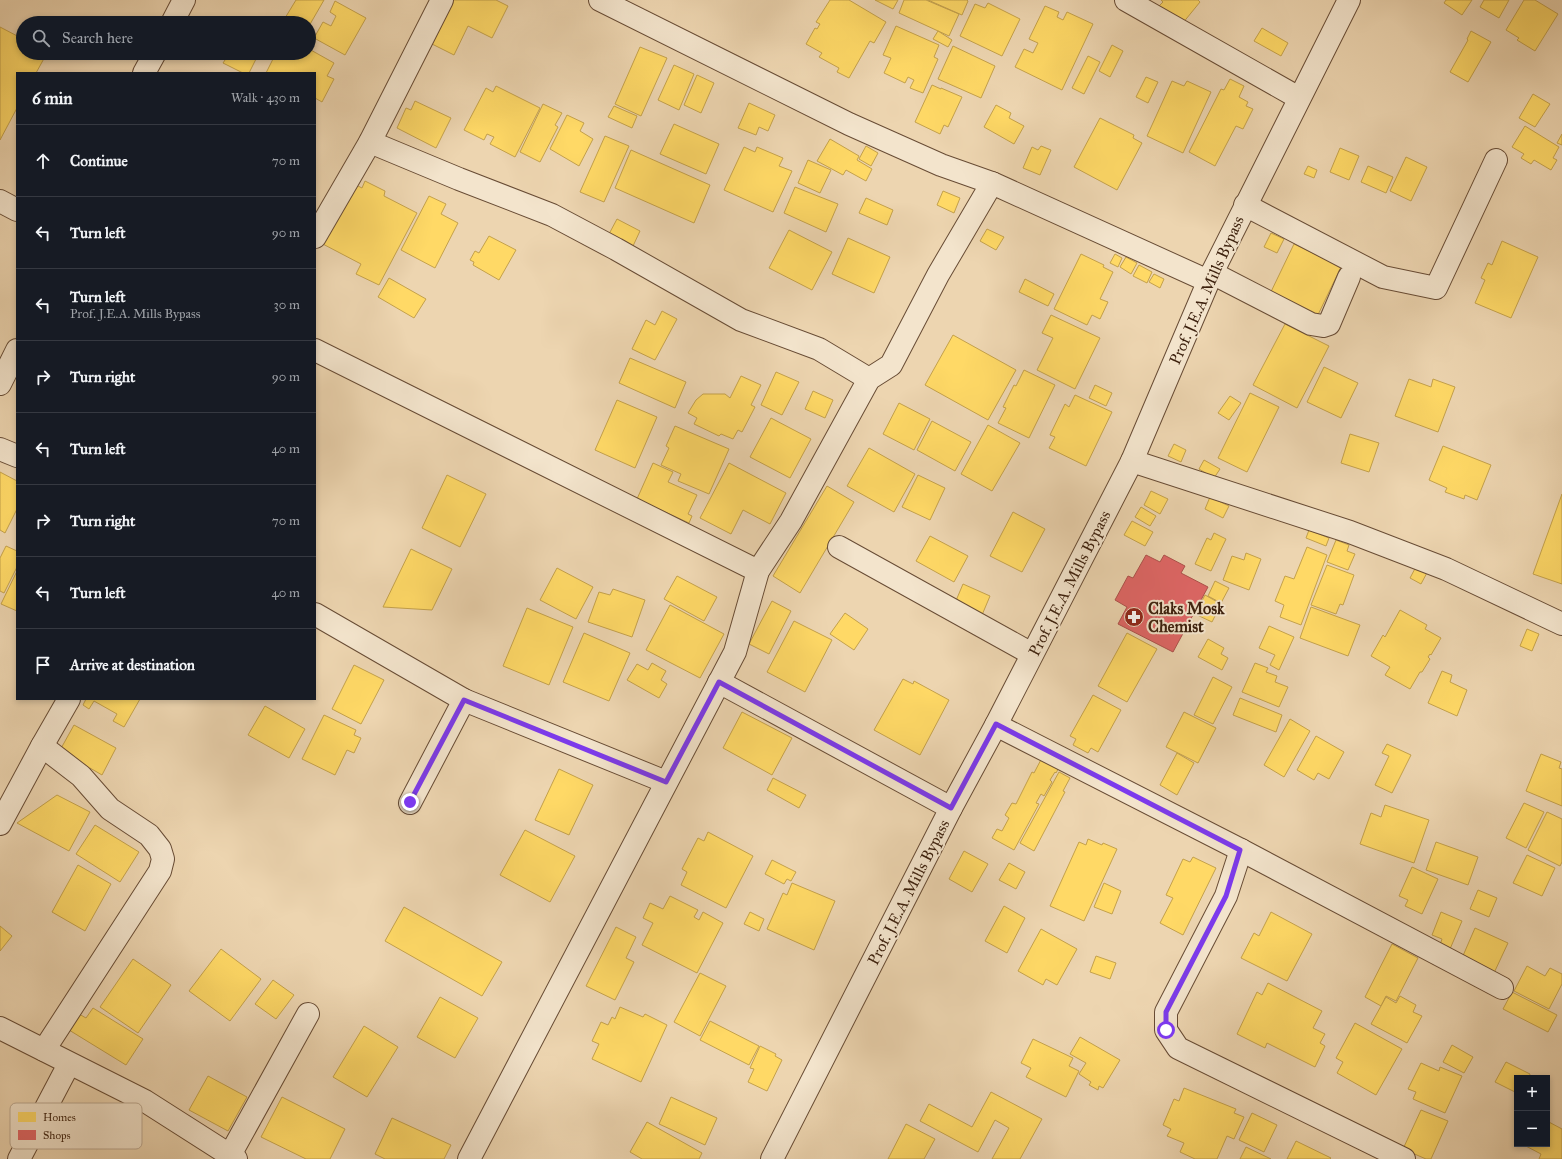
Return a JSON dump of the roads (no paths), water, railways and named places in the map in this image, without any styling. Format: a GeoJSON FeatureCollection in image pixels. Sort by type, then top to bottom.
{"type":"FeatureCollection","features":[{"type":"Feature","properties":{"kind":"street"},"geometry":{"type":"LineString","coordinates":[[176,16],[184,0]]}},
{"type":"Feature","properties":{"kind":"street"},"geometry":{"type":"LineString","coordinates":[[316,235],[370,142],[442,0]]}},
{"type":"Feature","properties":{"kind":"street"},"geometry":{"type":"LineString","coordinates":[[600,0],[849,124],[941,165],[992,183],[1210,277],[1311,324],[1323,326],[1329,324],[1349,278]]}},
{"type":"Feature","properties":{"kind":"street"},"geometry":{"type":"LineString","coordinates":[[1126,0],[1299,98]]}},
{"type":"Feature","properties":{"kind":"street","name":"Prof. J.E.A. Mills Bypass"},"geometry":{"type":"LineString","coordinates":[[772,1159],[951,808],[1132,460],[1210,277],[1349,0]]}},
{"type":"Feature","properties":{"kind":"street"},"geometry":{"type":"LineString","coordinates":[[145,72],[151,60]]}},
{"type":"Feature","properties":{"kind":"street"},"geometry":{"type":"LineString","coordinates":[[370,142],[552,215],[616,248],[741,320],[819,349],[869,379]]}},
{"type":"Feature","properties":{"kind":"street"},"geometry":{"type":"LineString","coordinates":[[1246,205],[1383,278],[1436,288],[1496,160]]}},
{"type":"Feature","properties":{"kind":"street"},"geometry":{"type":"LineString","coordinates":[[469,1159],[735,652],[758,571],[791,521],[869,379],[891,365],[938,275],[992,183]]}},
{"type":"Feature","properties":{"kind":"street"},"geometry":{"type":"LineString","coordinates":[[0,201],[16,209]]}},
{"type":"Feature","properties":{"kind":"street"},"geometry":{"type":"LineString","coordinates":[[316,350],[758,571]]}},
{"type":"Feature","properties":{"kind":"street"},"geometry":{"type":"LineString","coordinates":[[0,384],[16,352]]}},
{"type":"Feature","properties":{"kind":"street"},"geometry":{"type":"LineString","coordinates":[[0,449],[16,456]]}},
{"type":"Feature","properties":{"kind":"street"},"geometry":{"type":"LineString","coordinates":[[1132,460],[1350,532],[1446,570],[1562,624]]}},
{"type":"Feature","properties":{"kind":"street"},"geometry":{"type":"LineString","coordinates":[[839,547],[1032,654]]}},
{"type":"Feature","properties":{"kind":"street"},"geometry":{"type":"LineString","coordinates":[[316,615],[464,700],[666,782]]}},
{"type":"Feature","properties":{"kind":"street"},"geometry":{"type":"LineString","coordinates":[[719,682],[951,808]]}},
{"type":"Feature","properties":{"kind":"street"},"geometry":{"type":"LineString","coordinates":[[0,824],[68,700]]}},
{"type":"Feature","properties":{"kind":"street"},"geometry":{"type":"LineString","coordinates":[[410,802],[464,700]]}},
{"type":"Feature","properties":{"kind":"street"},"geometry":{"type":"LineString","coordinates":[[996,724],[1502,988]]}},
{"type":"Feature","properties":{"kind":"street"},"geometry":{"type":"LineString","coordinates":[[42,746],[81,776],[110,809],[149,835],[160,849],[163,860],[160,871],[44,1050]]}},
{"type":"Feature","properties":{"kind":"street"},"geometry":{"type":"LineString","coordinates":[[1240,850],[1226,896],[1166,1012],[1166,1030],[1178,1048],[1404,1159]]}},
{"type":"Feature","properties":{"kind":"street"},"geometry":{"type":"LineString","coordinates":[[0,1028],[144,1101],[233,1157],[308,1014]]}},
{"type":"Feature","properties":{"kind":"street"},"geometry":{"type":"LineString","coordinates":[[48,1103],[69,1064]]}},
{"type":"Feature","properties":{"kind":"street"},"geometry":{"type":"LineString","coordinates":[[19,1159],[24,1149]]}},
{"type":"Feature","properties":{"kind":"place","name":"Claks Mosk Chemist"},"geometry":{"type":"Point","coordinates":[1134,617]}}]}
